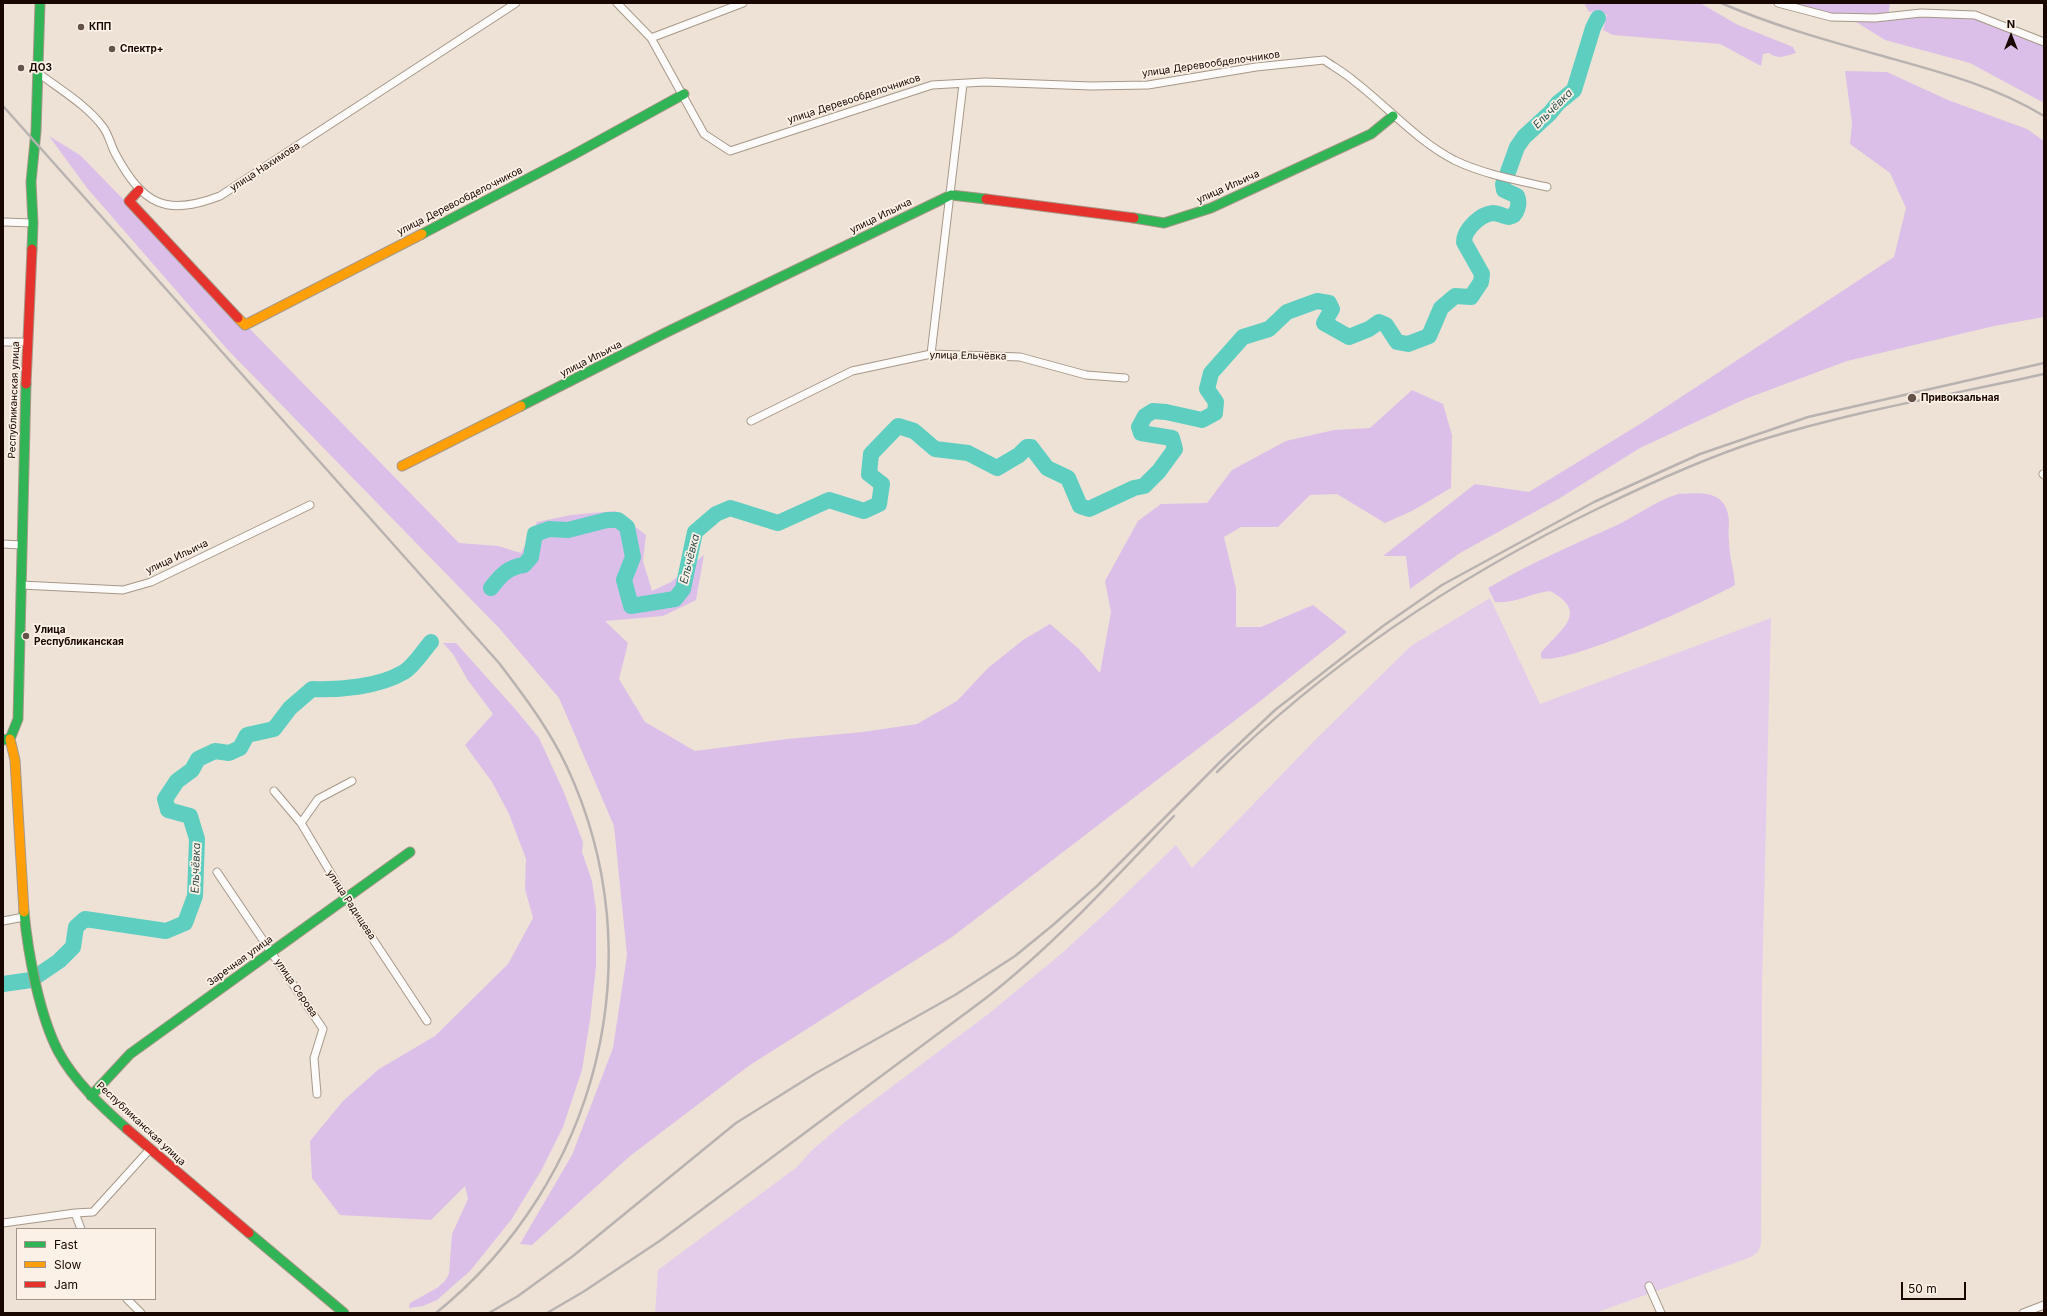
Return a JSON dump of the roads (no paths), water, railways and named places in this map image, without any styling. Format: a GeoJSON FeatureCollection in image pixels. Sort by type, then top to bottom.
{"type":"FeatureCollection","features":[{"type":"Feature","properties":{"kind":"street","name":"Республиканская улица"},"geometry":{"type":"LineString","coordinates":[[40,3],[31,182],[33,223],[27,342],[18,719],[7,739],[15,760],[24,917],[38,996],[59,1052],[91,1096],[150,1149],[344,1313]]}},
{"type":"Feature","properties":{"kind":"street","name":"улица Нахимова"},"geometry":{"type":"LineString","coordinates":[[37,72],[95,118],[103,128],[123,166],[139,190],[157,202],[168,205],[198,205],[220,196],[516,3]]}},
{"type":"Feature","properties":{"kind":"street"},"geometry":{"type":"LineString","coordinates":[[617,3],[651,38],[684,94]]}},
{"type":"Feature","properties":{"kind":"street"},"geometry":{"type":"LineString","coordinates":[[651,38],[743,3]]}},
{"type":"Feature","properties":{"kind":"street"},"geometry":{"type":"LineString","coordinates":[[1778,3],[1831,17],[1875,18],[1921,13],[1975,15],[2044,42]]}},
{"type":"Feature","properties":{"kind":"street","name":"улица Деревообделочников"},"geometry":{"type":"LineString","coordinates":[[139,190],[130,202],[245,325],[573,155],[684,94],[704,134],[730,151],[932,85],[985,82],[1091,86],[1148,85],[1256,67],[1324,60],[1354,81],[1393,116],[1428,143],[1455,160],[1495,175],[1547,187]]}},
{"type":"Feature","properties":{"kind":"street"},"geometry":{"type":"LineString","coordinates":[[931,354],[963,84]]}},
{"type":"Feature","properties":{"kind":"street","name":"улица Ильича"},"geometry":{"type":"LineString","coordinates":[[402,466],[447,442],[565,385],[667,332],[951,194],[1089,211],[1164,223],[1210,208],[1371,134],[1393,116]]}},
{"type":"Feature","properties":{"kind":"street"},"geometry":{"type":"LineString","coordinates":[[3,222],[33,223]]}},
{"type":"Feature","properties":{"kind":"street"},"geometry":{"type":"LineString","coordinates":[[3,342],[27,342]]}},
{"type":"Feature","properties":{"kind":"street","name":"улица Ельчёвка"},"geometry":{"type":"LineString","coordinates":[[751,421],[852,371],[931,354],[1020,357],[1086,375],[1125,378]]}},
{"type":"Feature","properties":{"kind":"street","name":"улица Ильича"},"geometry":{"type":"LineString","coordinates":[[20,585],[123,590],[151,582],[310,505]]}},
{"type":"Feature","properties":{"kind":"street"},"geometry":{"type":"LineString","coordinates":[[3,544],[21,545]]}},
{"type":"Feature","properties":{"kind":"street"},"geometry":{"type":"LineString","coordinates":[[301,823],[318,799],[352,781]]}},
{"type":"Feature","properties":{"kind":"street","name":"улица Радищева"},"geometry":{"type":"LineString","coordinates":[[274,790],[301,823],[345,898],[427,1021]]}},
{"type":"Feature","properties":{"kind":"street","name":"Заречная улица"},"geometry":{"type":"LineString","coordinates":[[91,1096],[130,1054],[410,852]]}},
{"type":"Feature","properties":{"kind":"street","name":"улица Серова"},"geometry":{"type":"LineString","coordinates":[[217,872],[323,1029],[314,1058],[317,1094]]}},
{"type":"Feature","properties":{"kind":"street"},"geometry":{"type":"LineString","coordinates":[[3,921],[24,917]]}},
{"type":"Feature","properties":{"kind":"street"},"geometry":{"type":"LineString","coordinates":[[3,1223],[93,1212],[150,1149]]}},
{"type":"Feature","properties":{"kind":"street"},"geometry":{"type":"LineString","coordinates":[[75,1213],[81,1228]]}},
{"type":"Feature","properties":{"kind":"street"},"geometry":{"type":"LineString","coordinates":[[1649,1286],[1661,1313]]}},
{"type":"Feature","properties":{"kind":"street"},"geometry":{"type":"LineString","coordinates":[[128,1300],[141,1313]]}},
{"type":"Feature","properties":{"kind":"street"},"geometry":{"type":"LineString","coordinates":[[2023,1313],[2044,1305]]}},
{"type":"Feature","properties":{"kind":"waterway","name":"Ельчёвка"},"geometry":{"type":"LineString","coordinates":[[1508,172],[1517,147],[1524,137],[1550,113],[1558,103],[1574,90],[1593,28],[1598,18]]}},
{"type":"Feature","properties":{"kind":"waterway","name":"Ельчёвка"},"geometry":{"type":"LineString","coordinates":[[491,588],[505,573],[513,568],[524,565],[531,557],[535,534],[549,529],[568,530],[607,520],[618,520],[627,527],[633,557],[624,580],[631,606],[675,599],[683,589],[695,532],[716,514],[730,508],[778,523],[829,500],[864,511],[879,504],[882,484],[869,474],[871,454],[898,426],[914,431],[935,449],[968,453],[997,468],[1019,455],[1027,447],[1031,447],[1047,468],[1068,478],[1080,506],[1089,509],[1134,488],[1144,486],[1159,471],[1175,449],[1172,438],[1141,433],[1139,427],[1145,416],[1153,411],[1166,412],[1202,420],[1215,413],[1216,402],[1207,389],[1211,373],[1243,337],[1269,329],[1287,312],[1317,301],[1329,303],[1332,309],[1324,323],[1349,337],[1369,329],[1379,322],[1386,325],[1397,342],[1408,344],[1429,336],[1441,308],[1455,296],[1471,297],[1481,282],[1482,274],[1464,242],[1470,227],[1483,216],[1488,214],[1495,213],[1509,217],[1512,216],[1518,208],[1517,196],[1504,190],[1503,184]]}},
{"type":"Feature","properties":{"kind":"waterway","name":"Ельчёвка"},"geometry":{"type":"LineString","coordinates":[[3,984],[31,980],[59,961],[73,947],[76,927],[85,919],[166,931],[185,923],[195,896],[197,839],[190,816],[168,810],[165,799],[177,781],[192,770],[198,759],[215,751],[229,753],[240,748],[247,735],[274,729],[290,708],[312,689],[347,688],[371,684],[394,677],[404,672],[411,666],[431,642]]}},
{"type":"Feature","properties":{"kind":"railway"},"geometry":{"type":"LineString","coordinates":[[1721,3],[1799,32],[1964,80],[2005,96],[2044,116]]}},
{"type":"Feature","properties":{"kind":"railway"},"geometry":{"type":"LineString","coordinates":[[3,106],[499,663],[536,714],[560,753],[567,767],[594,840],[607,914],[607,989],[596,1062],[572,1133],[537,1199],[492,1260],[436,1313]]}},
{"type":"Feature","properties":{"kind":"railway"},"geometry":{"type":"LineString","coordinates":[[489,1313],[518,1296],[573,1256],[736,1123],[816,1073],[955,995],[1015,956],[1097,886],[1222,760],[1275,710],[1383,626],[1442,585],[1594,502],[1700,454],[1808,417],[2044,363]]}},
{"type":"Feature","properties":{"kind":"railway"},"geometry":{"type":"LineString","coordinates":[[1217,772],[1259,732],[1304,694],[1396,625],[1494,563],[1545,535],[1617,499],[1657,480],[1761,440],[1831,420],[2044,374]]}},
{"type":"Feature","properties":{"kind":"railway"},"geometry":{"type":"LineString","coordinates":[[547,1313],[583,1292],[661,1240],[986,998],[1036,956],[1060,933],[1174,816]]}},
{"type":"Feature","properties":{"kind":"place","name":"КПП"},"geometry":{"type":"Point","coordinates":[81,27]}},
{"type":"Feature","properties":{"kind":"place","name":"Спектр+"},"geometry":{"type":"Point","coordinates":[112,49]}},
{"type":"Feature","properties":{"kind":"place","name":"ДОЗ"},"geometry":{"type":"Point","coordinates":[21,68]}},
{"type":"Feature","properties":{"kind":"place","name":"Привокзальная"},"geometry":{"type":"Point","coordinates":[1912,398]}},
{"type":"Feature","properties":{"kind":"place","name":"Улица Республиканская"},"geometry":{"type":"Point","coordinates":[26,636]}}]}
